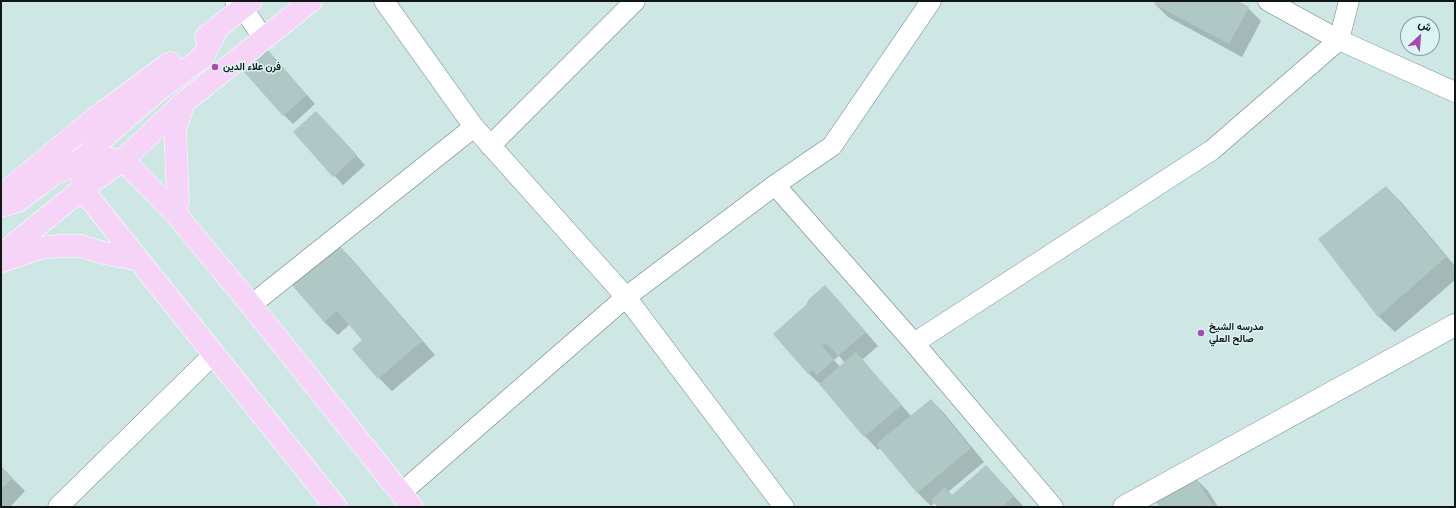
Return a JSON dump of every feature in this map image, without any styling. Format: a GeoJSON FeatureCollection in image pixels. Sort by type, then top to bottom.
{"type":"FeatureCollection","features":[{"type":"Feature","properties":{"kind":"main road"},"geometry":{"type":"LineString","coordinates":[[1,255],[82,189],[123,160],[184,103],[263,38],[311,1]]}},
{"type":"Feature","properties":{"kind":"main road"},"geometry":{"type":"LineString","coordinates":[[1,196],[94,119],[218,28],[243,3]]}},
{"type":"Feature","properties":{"kind":"main road"},"geometry":{"type":"LineString","coordinates":[[1,206],[18,201],[51,176],[86,157],[96,144],[160,89],[203,57],[218,28]]}},
{"type":"Feature","properties":{"kind":"main road"},"geometry":{"type":"LineString","coordinates":[[175,214],[178,200],[175,129],[184,103]]}},
{"type":"Feature","properties":{"kind":"main road"},"geometry":{"type":"LineString","coordinates":[[86,157],[123,160],[175,214],[251,305],[407,500]]}},
{"type":"Feature","properties":{"kind":"main road"},"geometry":{"type":"LineString","coordinates":[[86,157],[82,176],[82,189],[336,507]]}},
{"type":"Feature","properties":{"kind":"main road"},"geometry":{"type":"LineString","coordinates":[[1,262],[40,248],[60,246],[82,246],[104,254],[140,260]]}},
{"type":"Feature","properties":{"kind":"street"},"geometry":{"type":"LineString","coordinates":[[384,1],[474,127],[626,297],[784,507]]}},
{"type":"Feature","properties":{"kind":"street"},"geometry":{"type":"LineString","coordinates":[[490,146],[635,1]]}},
{"type":"Feature","properties":{"kind":"street"},"geometry":{"type":"LineString","coordinates":[[407,500],[626,297],[775,185],[832,146],[931,1]]}},
{"type":"Feature","properties":{"kind":"street"},"geometry":{"type":"LineString","coordinates":[[1268,1],[1339,40],[1455,92]]}},
{"type":"Feature","properties":{"kind":"street"},"geometry":{"type":"LineString","coordinates":[[914,342],[1212,150],[1339,40],[1348,1]]}},
{"type":"Feature","properties":{"kind":"street"},"geometry":{"type":"LineString","coordinates":[[243,3],[263,38]]}},
{"type":"Feature","properties":{"kind":"street"},"geometry":{"type":"LineString","coordinates":[[251,305],[474,127]]}},
{"type":"Feature","properties":{"kind":"street"},"geometry":{"type":"LineString","coordinates":[[775,185],[914,342],[1053,507]]}},
{"type":"Feature","properties":{"kind":"street"},"geometry":{"type":"LineString","coordinates":[[1124,507],[1455,325]]}},
{"type":"Feature","properties":{"kind":"street"},"geometry":{"type":"LineString","coordinates":[[58,507],[214,354]]}},
{"type":"Feature","properties":{"kind":"building"},"geometry":{"type":"Polygon","coordinates":[[[1156,1],[1238,1],[1249,7],[1229,44],[1154,4],[1156,1]]]}},
{"type":"Feature","properties":{"kind":"building"},"geometry":{"type":"Polygon","coordinates":[[[268,50],[307,95],[283,116],[244,72],[268,50]]]}},
{"type":"Feature","properties":{"kind":"building"},"geometry":{"type":"Polygon","coordinates":[[[316,111],[357,155],[333,177],[293,132],[316,111]]]}},
{"type":"Feature","properties":{"kind":"building"},"geometry":{"type":"Polygon","coordinates":[[[1386,186],[1446,257],[1378,317],[1318,239],[1386,186]]]}},
{"type":"Feature","properties":{"kind":"building"},"geometry":{"type":"Polygon","coordinates":[[[338,244],[422,341],[378,379],[352,349],[362,340],[337,311],[324,322],[291,284],[338,244]]]}},
{"type":"Feature","properties":{"kind":"building"},"geometry":{"type":"Polygon","coordinates":[[[825,285],[866,332],[838,356],[826,343],[822,346],[834,360],[817,375],[812,370],[808,374],[773,334],[806,305],[809,299],[825,285]]]}},
{"type":"Feature","properties":{"kind":"building"},"geometry":{"type":"Polygon","coordinates":[[[856,352],[902,405],[864,437],[819,384],[856,352]]]}},
{"type":"Feature","properties":{"kind":"building"},"geometry":{"type":"Polygon","coordinates":[[[931,399],[971,448],[917,493],[876,444],[931,399]]]}},
{"type":"Feature","properties":{"kind":"building"},"geometry":{"type":"Polygon","coordinates":[[[986,465],[1014,496],[1002,507],[938,507],[931,500],[945,487],[952,495],[986,465]]]}},
{"type":"Feature","properties":{"kind":"building"},"geometry":{"type":"Polygon","coordinates":[[[1,466],[13,478],[1,489],[1,466]]]}},
{"type":"Feature","properties":{"kind":"building"},"geometry":{"type":"Polygon","coordinates":[[[1195,477],[1214,507],[1159,507],[1156,502],[1195,477]]]}},
{"type":"Feature","properties":{"kind":"place","name":"فرن علاء الدين"},"geometry":{"type":"Point","coordinates":[215,67]}},
{"type":"Feature","properties":{"kind":"place","name":"مدرسه الشيخ صالح العلي"},"geometry":{"type":"Point","coordinates":[1201,333]}}]}
